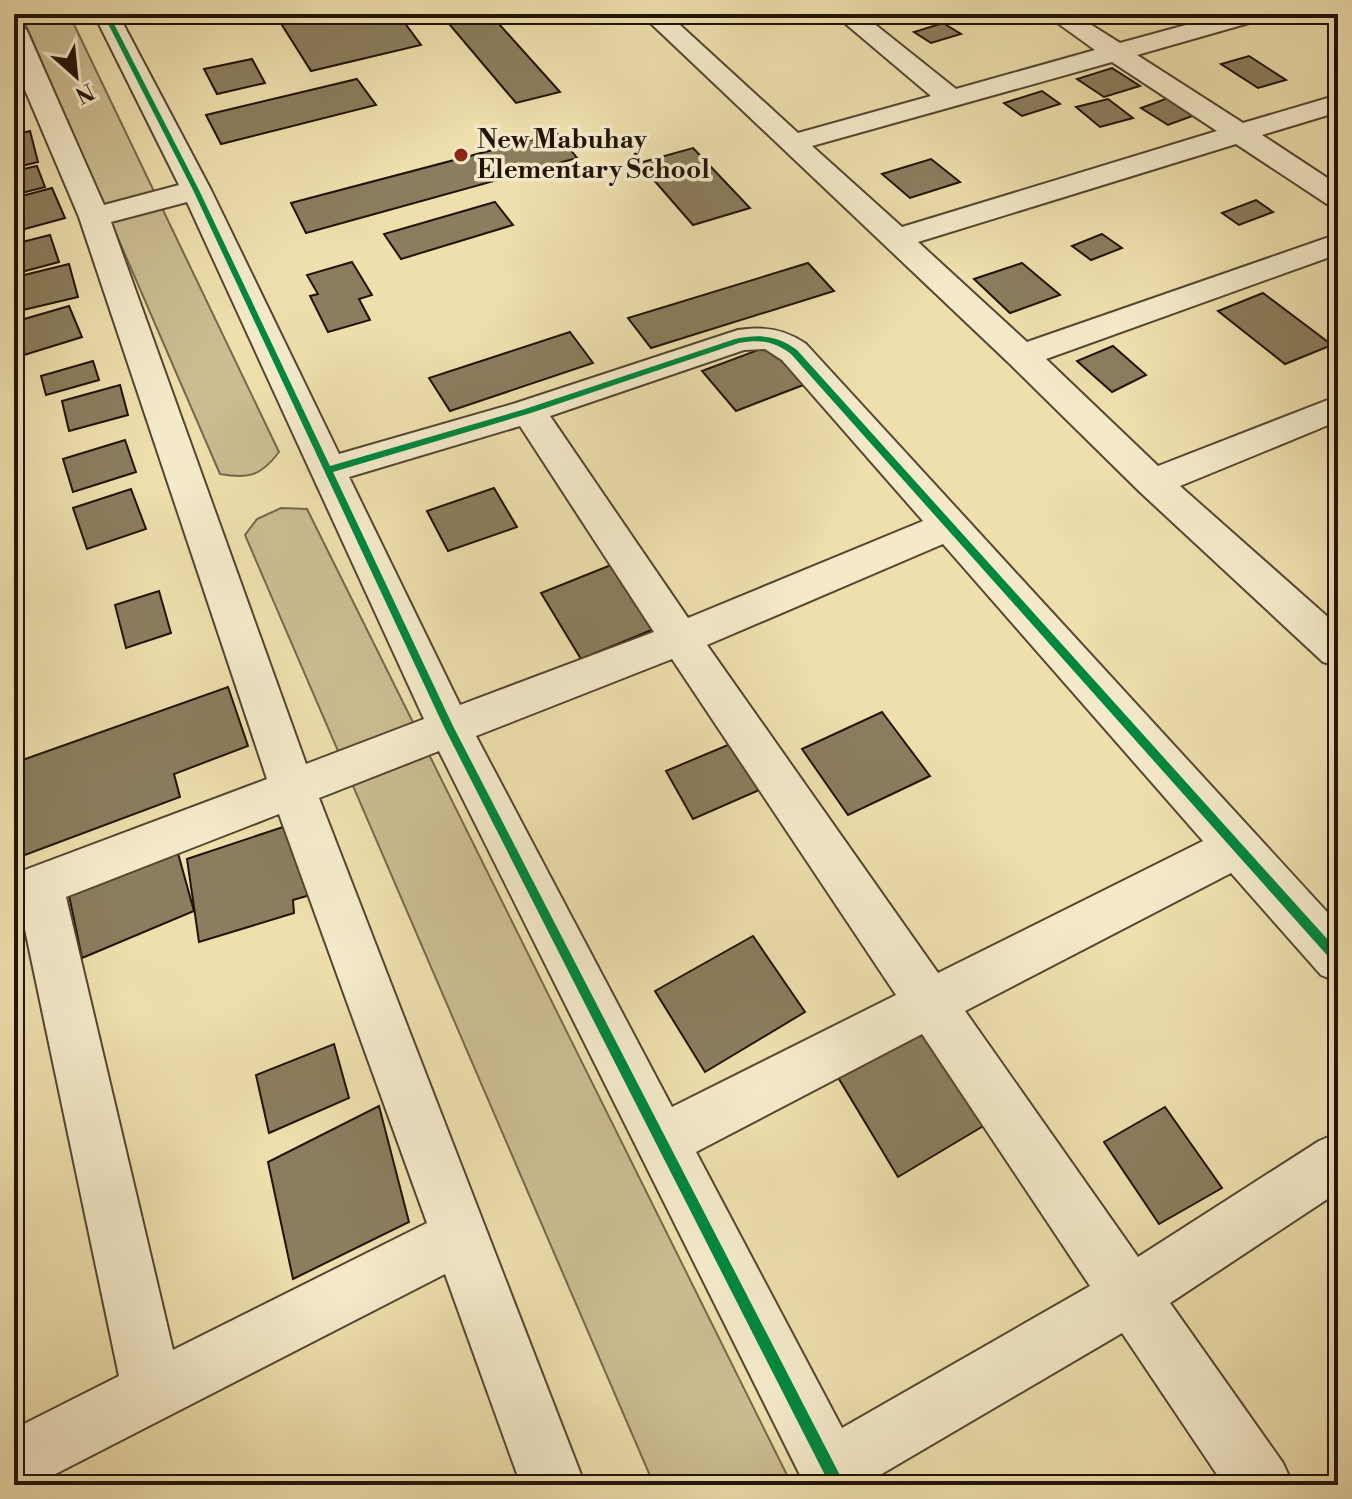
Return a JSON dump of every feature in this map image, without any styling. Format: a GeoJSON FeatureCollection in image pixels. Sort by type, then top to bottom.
{"type":"FeatureCollection","features":[{"type":"Feature","properties":{"kind":"street"},"geometry":{"type":"LineString","coordinates":[[106,14],[196,190],[449,727],[834,1477],[1132,1294],[1338,1160]]}},
{"type":"Feature","properties":{"kind":"street"},"geometry":{"type":"LineString","coordinates":[[653,14],[1022,356],[1153,483],[1338,650]]}},
{"type":"Feature","properties":{"kind":"street"},"geometry":{"type":"LineString","coordinates":[[846,14],[952,99]]}},
{"type":"Feature","properties":{"kind":"street"},"geometry":{"type":"LineString","coordinates":[[1057,14],[1338,198]]}},
{"type":"Feature","properties":{"kind":"street"},"geometry":{"type":"LineString","coordinates":[[792,143],[1254,14]]}},
{"type":"Feature","properties":{"kind":"street"},"geometry":{"type":"LineString","coordinates":[[17,44],[36,117],[94,217],[292,787],[553,1485]]}},
{"type":"Feature","properties":{"kind":"street"},"geometry":{"type":"LineString","coordinates":[[896,239],[1338,103]]}},
{"type":"Feature","properties":{"kind":"street"},"geometry":{"type":"LineString","coordinates":[[94,217],[196,190]]}},
{"type":"Feature","properties":{"kind":"street"},"geometry":{"type":"LineString","coordinates":[[1022,356],[1338,243]]}},
{"type":"Feature","properties":{"kind":"street"},"geometry":{"type":"LineString","coordinates":[[328,470],[528,411],[738,341],[760,337],[775,339],[794,352],[1338,959]]}},
{"type":"Feature","properties":{"kind":"street"},"geometry":{"type":"LineString","coordinates":[[1153,483],[1338,408]]}},
{"type":"Feature","properties":{"kind":"street"},"geometry":{"type":"LineString","coordinates":[[528,411],[680,639],[1261,1485]]}},
{"type":"Feature","properties":{"kind":"street"},"geometry":{"type":"LineString","coordinates":[[153,1393],[27,891],[680,639],[950,525]]}},
{"type":"Feature","properties":{"kind":"street"},"geometry":{"type":"LineString","coordinates":[[660,1142],[1239,845]]}},
{"type":"Feature","properties":{"kind":"street"},"geometry":{"type":"LineString","coordinates":[[14,1462],[461,1236]]}},
{"type":"Feature","properties":{"kind":"shaded area"},"geometry":{"type":"Polygon","coordinates":[[[21,14],[69,14],[279,452],[260,471],[247,476],[220,474],[21,14]]]}},
{"type":"Feature","properties":{"kind":"shaded area"},"geometry":{"type":"Polygon","coordinates":[[[281,508],[307,509],[792,1485],[654,1485],[245,535],[257,519],[281,508]]]}},
{"type":"Feature","properties":{"kind":"building"},"geometry":{"type":"Polygon","coordinates":[[[275,14],[398,14],[421,45],[311,71],[275,14]]]}},
{"type":"Feature","properties":{"kind":"building"},"geometry":{"type":"Polygon","coordinates":[[[490,14],[560,92],[516,103],[444,18],[490,14]]]}},
{"type":"Feature","properties":{"kind":"building"},"geometry":{"type":"Polygon","coordinates":[[[943,23],[961,34],[931,43],[914,32],[943,23]]]}},
{"type":"Feature","properties":{"kind":"building"},"geometry":{"type":"Polygon","coordinates":[[[1249,56],[1286,80],[1258,88],[1221,64],[1249,56]]]}},
{"type":"Feature","properties":{"kind":"building"},"geometry":{"type":"Polygon","coordinates":[[[252,59],[265,83],[217,94],[204,69],[252,59]]]}},
{"type":"Feature","properties":{"kind":"building"},"geometry":{"type":"Polygon","coordinates":[[[1112,68],[1140,86],[1104,97],[1077,79],[1112,68]]]}},
{"type":"Feature","properties":{"kind":"building"},"geometry":{"type":"Polygon","coordinates":[[[357,79],[376,105],[221,144],[206,115],[357,79]]]}},
{"type":"Feature","properties":{"kind":"building"},"geometry":{"type":"Polygon","coordinates":[[[1042,91],[1060,104],[1022,116],[1004,103],[1042,91]]]}},
{"type":"Feature","properties":{"kind":"building"},"geometry":{"type":"Polygon","coordinates":[[[1168,98],[1195,115],[1168,125],[1141,108],[1168,98]]]}},
{"type":"Feature","properties":{"kind":"building"},"geometry":{"type":"Polygon","coordinates":[[[1108,99],[1133,118],[1100,127],[1076,107],[1108,99]]]}},
{"type":"Feature","properties":{"kind":"building"},"geometry":{"type":"Polygon","coordinates":[[[30,131],[38,162],[14,168],[14,135],[30,131]]]}},
{"type":"Feature","properties":{"kind":"building"},"geometry":{"type":"Polygon","coordinates":[[[557,133],[577,158],[306,233],[291,203],[557,133]]]}},
{"type":"Feature","properties":{"kind":"building"},"geometry":{"type":"Polygon","coordinates":[[[693,148],[750,208],[693,225],[639,163],[693,148]]]}},
{"type":"Feature","properties":{"kind":"building"},"geometry":{"type":"Polygon","coordinates":[[[931,159],[960,182],[910,198],[882,174],[931,159]]]}},
{"type":"Feature","properties":{"kind":"building"},"geometry":{"type":"Polygon","coordinates":[[[37,166],[45,187],[14,195],[14,171],[37,166]]]}},
{"type":"Feature","properties":{"kind":"building"},"geometry":{"type":"Polygon","coordinates":[[[52,188],[65,218],[14,232],[14,198],[52,188]]]}},
{"type":"Feature","properties":{"kind":"building"},"geometry":{"type":"Polygon","coordinates":[[[1256,200],[1273,212],[1239,225],[1222,213],[1256,200]]]}},
{"type":"Feature","properties":{"kind":"building"},"geometry":{"type":"Polygon","coordinates":[[[495,202],[513,225],[401,259],[384,234],[495,202]]]}},
{"type":"Feature","properties":{"kind":"building"},"geometry":{"type":"Polygon","coordinates":[[[1102,234],[1122,248],[1091,260],[1072,246],[1102,234]]]}},
{"type":"Feature","properties":{"kind":"building"},"geometry":{"type":"Polygon","coordinates":[[[50,235],[59,262],[14,274],[14,244],[50,235]]]}},
{"type":"Feature","properties":{"kind":"building"},"geometry":{"type":"Polygon","coordinates":[[[352,262],[372,295],[359,299],[370,320],[328,332],[310,296],[318,294],[307,275],[352,262]]]}},
{"type":"Feature","properties":{"kind":"building"},"geometry":{"type":"Polygon","coordinates":[[[808,263],[834,291],[651,348],[628,318],[808,263]]]}},
{"type":"Feature","properties":{"kind":"building"},"geometry":{"type":"Polygon","coordinates":[[[1022,263],[1060,295],[1010,313],[974,279],[1022,263]]]}},
{"type":"Feature","properties":{"kind":"building"},"geometry":{"type":"Polygon","coordinates":[[[69,264],[78,297],[23,310],[16,277],[69,264]]]}},
{"type":"Feature","properties":{"kind":"building"},"geometry":{"type":"Polygon","coordinates":[[[1263,293],[1332,345],[1285,364],[1218,311],[1263,293]]]}},
{"type":"Feature","properties":{"kind":"building"},"geometry":{"type":"Polygon","coordinates":[[[69,306],[82,337],[24,355],[14,322],[69,306]]]}},
{"type":"Feature","properties":{"kind":"building"},"geometry":{"type":"Polygon","coordinates":[[[570,332],[593,363],[450,411],[429,378],[570,332]]]}},
{"type":"Feature","properties":{"kind":"building"},"geometry":{"type":"Polygon","coordinates":[[[774,344],[811,382],[736,411],[702,371],[774,344]]]}},
{"type":"Feature","properties":{"kind":"building"},"geometry":{"type":"Polygon","coordinates":[[[1113,346],[1146,375],[1112,392],[1077,361],[1113,346]]]}},
{"type":"Feature","properties":{"kind":"building"},"geometry":{"type":"Polygon","coordinates":[[[93,361],[99,380],[46,395],[41,376],[93,361]]]}},
{"type":"Feature","properties":{"kind":"building"},"geometry":{"type":"Polygon","coordinates":[[[120,385],[128,415],[69,431],[62,401],[120,385]]]}},
{"type":"Feature","properties":{"kind":"building"},"geometry":{"type":"Polygon","coordinates":[[[125,440],[136,472],[73,492],[63,459],[125,440]]]}},
{"type":"Feature","properties":{"kind":"building"},"geometry":{"type":"Polygon","coordinates":[[[494,488],[517,527],[448,551],[427,511],[494,488]]]}},
{"type":"Feature","properties":{"kind":"building"},"geometry":{"type":"Polygon","coordinates":[[[131,489],[146,529],[87,549],[73,508],[131,489]]]}},
{"type":"Feature","properties":{"kind":"building"},"geometry":{"type":"Polygon","coordinates":[[[611,565],[654,629],[581,659],[541,593],[611,565]]]}},
{"type":"Feature","properties":{"kind":"building"},"geometry":{"type":"Polygon","coordinates":[[[159,591],[171,633],[126,648],[115,605],[159,591]]]}},
{"type":"Feature","properties":{"kind":"building"},"geometry":{"type":"Polygon","coordinates":[[[228,687],[248,746],[174,774],[180,797],[14,859],[14,763],[228,687]]]}},
{"type":"Feature","properties":{"kind":"building"},"geometry":{"type":"Polygon","coordinates":[[[882,712],[930,776],[848,815],[802,749],[882,712]]]}},
{"type":"Feature","properties":{"kind":"building"},"geometry":{"type":"Polygon","coordinates":[[[735,742],[764,788],[693,819],[666,771],[735,742]]]}},
{"type":"Feature","properties":{"kind":"building"},"geometry":{"type":"Polygon","coordinates":[[[289,825],[310,895],[293,900],[294,913],[199,942],[187,859],[289,825]]]}},
{"type":"Feature","properties":{"kind":"building"},"geometry":{"type":"Polygon","coordinates":[[[174,839],[194,911],[82,958],[66,881],[174,839]]]}},
{"type":"Feature","properties":{"kind":"building"},"geometry":{"type":"Polygon","coordinates":[[[753,936],[805,1012],[705,1072],[655,991],[753,936]]]}},
{"type":"Feature","properties":{"kind":"building"},"geometry":{"type":"Polygon","coordinates":[[[930,1022],[995,1119],[898,1177],[836,1074],[930,1022]]]}},
{"type":"Feature","properties":{"kind":"building"},"geometry":{"type":"Polygon","coordinates":[[[334,1044],[349,1098],[269,1133],[256,1075],[334,1044]]]}},
{"type":"Feature","properties":{"kind":"building"},"geometry":{"type":"Polygon","coordinates":[[[379,1106],[409,1222],[293,1279],[268,1162],[379,1106]]]}},
{"type":"Feature","properties":{"kind":"building"},"geometry":{"type":"Polygon","coordinates":[[[1165,1107],[1222,1188],[1159,1224],[1104,1142],[1165,1107]]]}},
{"type":"Feature","properties":{"kind":"cycle path"},"geometry":{"type":"LineString","coordinates":[[106,14],[196,190],[449,727],[838,1485]]}},
{"type":"Feature","properties":{"kind":"cycle path"},"geometry":{"type":"LineString","coordinates":[[328,470],[528,411],[738,341],[754,338],[774,340],[794,352],[1338,959]]}},
{"type":"Feature","properties":{"kind":"place","name":"New Mabuhay Elementary School"},"geometry":{"type":"Point","coordinates":[461,155]}}]}
